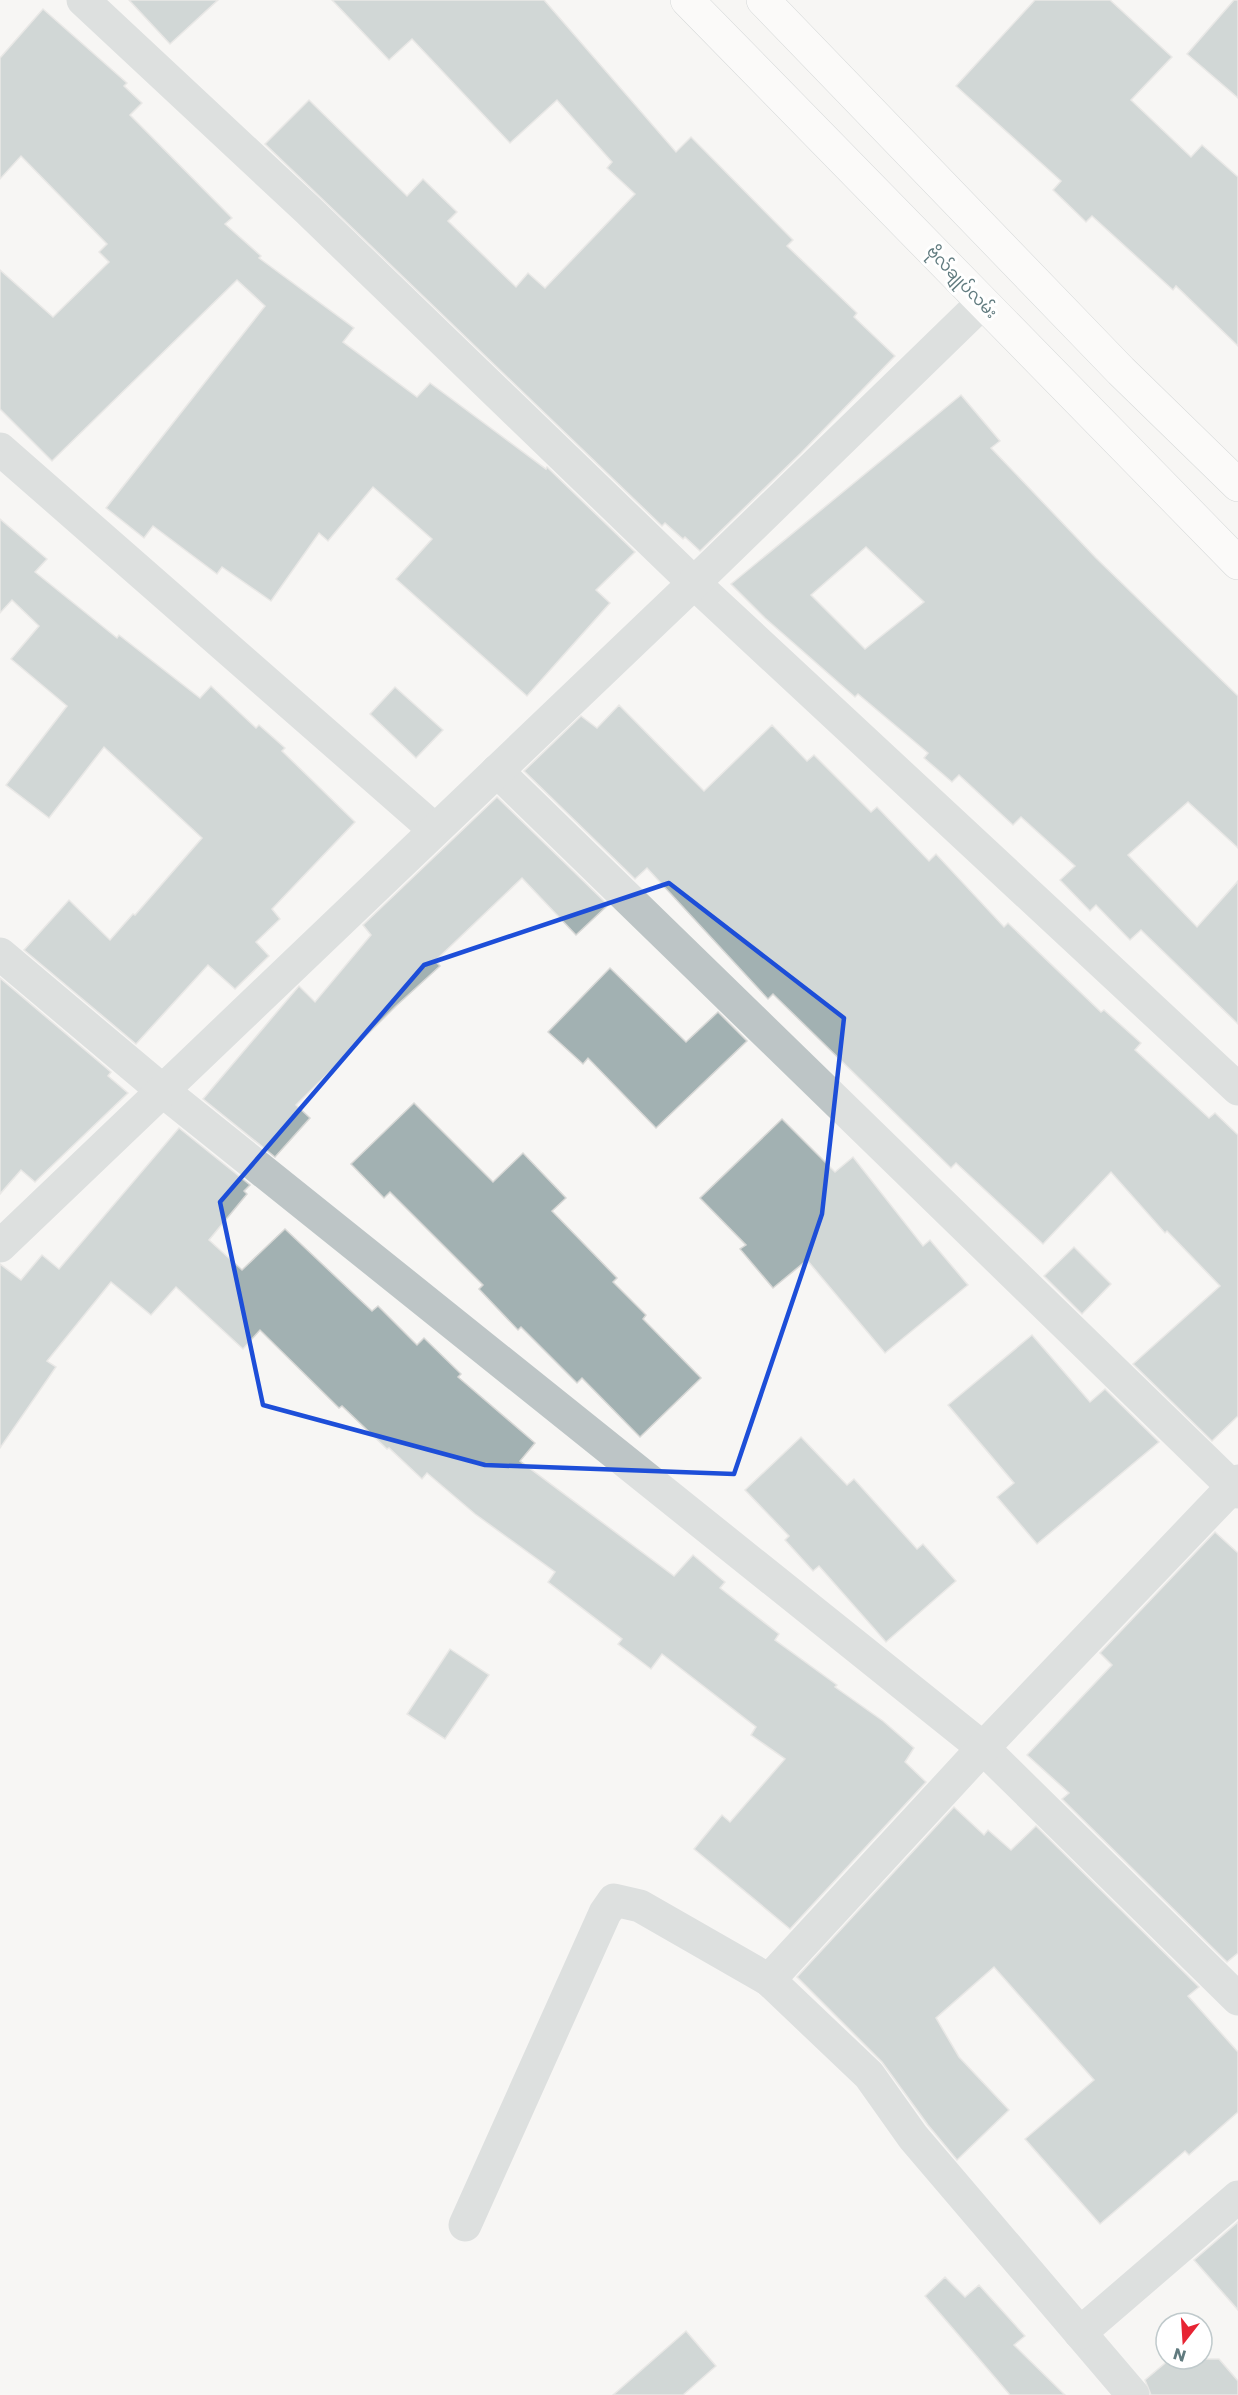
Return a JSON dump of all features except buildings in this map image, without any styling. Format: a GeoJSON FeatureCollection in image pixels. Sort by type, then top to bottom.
{"type":"FeatureCollection","features":[{"type":"Feature","properties":{"kind":"main road","name":"ဗိုလ်ချုပ်လမ်း"},"geometry":{"type":"LineString","coordinates":[[687,0],[1238,563]]}},
{"type":"Feature","properties":{"kind":"main road"},"geometry":{"type":"LineString","coordinates":[[763,0],[1104,354],[1238,485]]}},
{"type":"Feature","properties":{"kind":"street"},"geometry":{"type":"LineString","coordinates":[[83,0],[308,210],[694,583],[1238,1089]]}},
{"type":"Feature","properties":{"kind":"street"},"geometry":{"type":"LineString","coordinates":[[0,1246],[694,583],[982,303]]}},
{"type":"Feature","properties":{"kind":"street"},"geometry":{"type":"LineString","coordinates":[[0,449],[435,830]]}},
{"type":"Feature","properties":{"kind":"street"},"geometry":{"type":"LineString","coordinates":[[497,771],[1236,1487],[983,1748],[769,1980]]}},
{"type":"Feature","properties":{"kind":"street"},"geometry":{"type":"LineString","coordinates":[[0,954],[163,1091],[983,1748],[1238,1999]]}},
{"type":"Feature","properties":{"kind":"street"},"geometry":{"type":"LineString","coordinates":[[465,2224],[605,1913],[614,1900],[640,1906],[769,1980],[869,2075],[913,2138],[1133,2395]]}},
{"type":"Feature","properties":{"kind":"street"},"geometry":{"type":"LineString","coordinates":[[1080,2334],[1238,2197]]}},
{"type":"Feature","properties":{"kind":"highlighted area"},"geometry":{"type":"Polygon","coordinates":[[[669,883],[844,1018],[822,1214],[734,1474],[485,1465],[263,1405],[220,1202],[424,965],[669,883]]]}}]}
